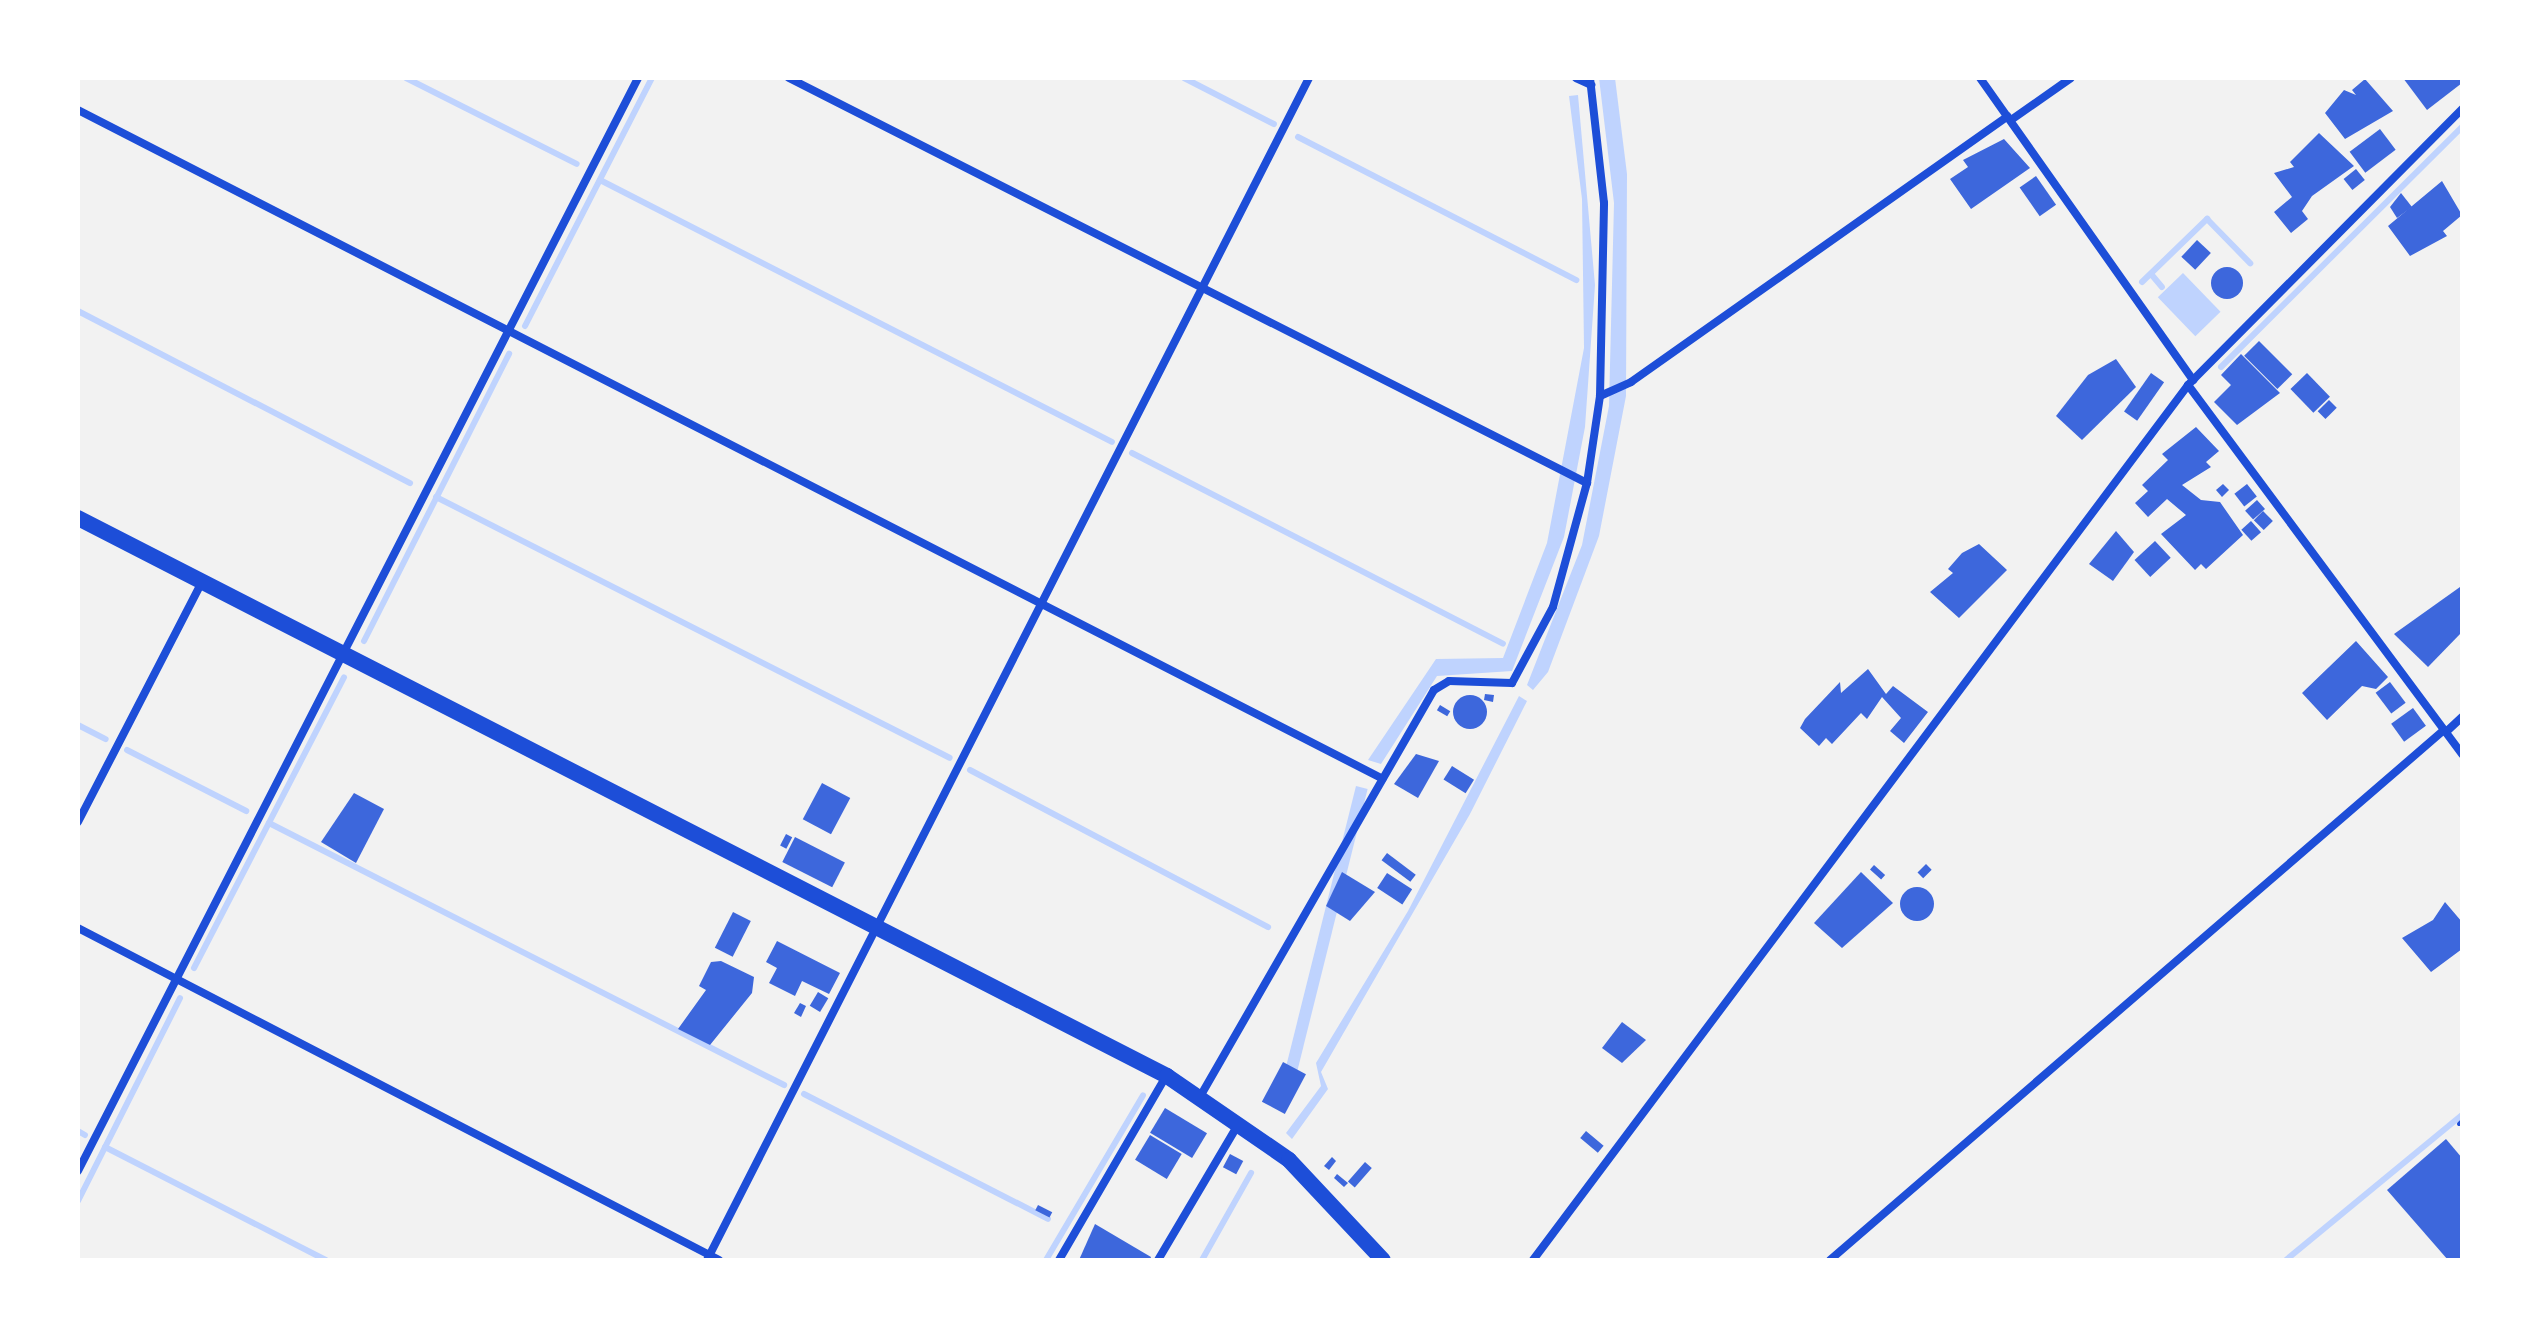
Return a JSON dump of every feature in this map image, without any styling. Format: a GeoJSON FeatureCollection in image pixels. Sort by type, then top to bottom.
{"type":"FeatureCollection","features":[{"type":"Feature","properties":{"kind":"main road"},"geometry":{"type":"LineString","coordinates":[[78,518],[873,930],[1201,1095],[1240,1122],[1334,1202],[1383,1260]]}},
{"type":"Feature","properties":{"kind":"street"},"geometry":{"type":"LineString","coordinates":[[78,1171],[176,974],[638,78]]}},
{"type":"Feature","properties":{"kind":"street"},"geometry":{"type":"LineString","coordinates":[[789,78],[1583,481]]}},
{"type":"Feature","properties":{"kind":"street"},"geometry":{"type":"LineString","coordinates":[[708,1258],[1309,78]]}},
{"type":"Feature","properties":{"kind":"street"},"geometry":{"type":"LineString","coordinates":[[1201,1095],[1438,685],[1512,683],[1522,675],[1553,607],[1600,396],[1604,203],[1591,82],[1576,78]]}},
{"type":"Feature","properties":{"kind":"street"},"geometry":{"type":"LineString","coordinates":[[1980,78],[2191,383],[2462,754]]}},
{"type":"Feature","properties":{"kind":"street"},"geometry":{"type":"LineString","coordinates":[[1600,396],[1631,382],[2071,78]]}},
{"type":"Feature","properties":{"kind":"street"},"geometry":{"type":"LineString","coordinates":[[1533,1260],[2191,383],[2462,109]]}},
{"type":"Feature","properties":{"kind":"street"},"geometry":{"type":"LineString","coordinates":[[78,110],[1383,779]]}},
{"type":"Feature","properties":{"kind":"street"},"geometry":{"type":"LineString","coordinates":[[78,822],[202,581]]}},
{"type":"Feature","properties":{"kind":"street"},"geometry":{"type":"LineString","coordinates":[[1830,1260],[2462,717]]}},
{"type":"Feature","properties":{"kind":"street"},"geometry":{"type":"LineString","coordinates":[[78,928],[176,974],[708,1258],[719,1260]]}},
{"type":"Feature","properties":{"kind":"street"},"geometry":{"type":"LineString","coordinates":[[1059,1260],[1167,1076]]}},
{"type":"Feature","properties":{"kind":"street"},"geometry":{"type":"LineString","coordinates":[[1158,1260],[1240,1122]]}},
{"type":"Feature","properties":{"kind":"water"},"geometry":{"type":"Polygon","coordinates":[[[1599,78],[1615,78],[1627,174],[1626,396],[1599,536],[1548,672],[1533,690],[1527,685],[1582,545],[1609,406],[1614,203],[1599,78]]]}},
{"type":"Feature","properties":{"kind":"water"},"geometry":{"type":"Polygon","coordinates":[[[1578,95],[1595,285],[1585,427],[1564,537],[1512,671],[1437,676],[1381,764],[1368,760],[1436,659],[1503,658],[1547,543],[1584,348],[1582,199],[1569,96],[1578,95]]]}},
{"type":"Feature","properties":{"kind":"water"},"geometry":{"type":"Polygon","coordinates":[[[2183,273],[2221,312],[2195,336],[2158,297],[2183,273]]]}},
{"type":"Feature","properties":{"kind":"water"},"geometry":{"type":"Polygon","coordinates":[[[1519,696],[1527,701],[1470,814],[1321,1072],[1328,1089],[1292,1139],[1286,1133],[1321,1086],[1316,1063],[1408,911],[1519,696]]]}},
{"type":"Feature","properties":{"kind":"water"},"geometry":{"type":"Polygon","coordinates":[[[1356,786],[1368,789],[1290,1101],[1278,1098],[1356,786]]]}},
{"type":"Feature","properties":{"kind":"building"},"geometry":{"type":"Polygon","coordinates":[[[2403,78],[2462,78],[2462,83],[2427,110],[2403,78]]]}},
{"type":"Feature","properties":{"kind":"building"},"geometry":{"type":"Polygon","coordinates":[[[2365,79],[2393,111],[2345,139],[2325,113],[2344,90],[2356,95],[2352,90],[2365,79]]]}},
{"type":"Feature","properties":{"kind":"building"},"geometry":{"type":"Polygon","coordinates":[[[2380,129],[2396,150],[2365,173],[2350,152],[2380,129]]]}},
{"type":"Feature","properties":{"kind":"building"},"geometry":{"type":"Polygon","coordinates":[[[2319,133],[2354,166],[2312,196],[2302,211],[2308,219],[2291,233],[2274,212],[2292,197],[2274,173],[2294,167],[2290,162],[2319,133]]]}},
{"type":"Feature","properties":{"kind":"building"},"geometry":{"type":"Polygon","coordinates":[[[2004,139],[2030,168],[1971,209],[1950,179],[1968,167],[1963,160],[2004,139]]]}},
{"type":"Feature","properties":{"kind":"building"},"geometry":{"type":"Polygon","coordinates":[[[2356,169],[2365,180],[2352,190],[2344,179],[2356,169]]]}},
{"type":"Feature","properties":{"kind":"building"},"geometry":{"type":"Polygon","coordinates":[[[2036,176],[2056,205],[2040,216],[2020,187],[2036,176]]]}},
{"type":"Feature","properties":{"kind":"building"},"geometry":{"type":"Polygon","coordinates":[[[2442,181],[2462,215],[2443,231],[2447,236],[2410,256],[2388,226],[2442,181]]]}},
{"type":"Feature","properties":{"kind":"building"},"geometry":{"type":"Polygon","coordinates":[[[2401,193],[2412,207],[2397,218],[2390,207],[2401,193]]]}},
{"type":"Feature","properties":{"kind":"building"},"geometry":{"type":"Polygon","coordinates":[[[2197,240],[2211,253],[2195,270],[2181,257],[2197,240]]]}},
{"type":"Feature","properties":{"kind":"building"},"geometry":{"type":"Polygon","coordinates":[[[2227,267],[2239,271],[2243,283],[2239,295],[2227,299],[2215,295],[2211,283],[2215,271],[2227,267]]]}},
{"type":"Feature","properties":{"kind":"building"},"geometry":{"type":"Polygon","coordinates":[[[2259,341],[2292,374],[2277,389],[2244,356],[2259,341]]]}},
{"type":"Feature","properties":{"kind":"building"},"geometry":{"type":"Polygon","coordinates":[[[2241,354],[2280,393],[2237,425],[2214,402],[2231,385],[2221,375],[2241,354]]]}},
{"type":"Feature","properties":{"kind":"building"},"geometry":{"type":"Polygon","coordinates":[[[2116,359],[2136,387],[2082,440],[2056,416],[2088,375],[2116,359]]]}},
{"type":"Feature","properties":{"kind":"building"},"geometry":{"type":"Polygon","coordinates":[[[2151,373],[2164,382],[2137,421],[2124,412],[2151,373]]]}},
{"type":"Feature","properties":{"kind":"building"},"geometry":{"type":"Polygon","coordinates":[[[2307,373],[2330,397],[2313,413],[2290,389],[2307,373]]]}},
{"type":"Feature","properties":{"kind":"building"},"geometry":{"type":"Polygon","coordinates":[[[2329,400],[2337,408],[2325,419],[2318,411],[2329,400]]]}},
{"type":"Feature","properties":{"kind":"building"},"geometry":{"type":"Polygon","coordinates":[[[2196,427],[2219,451],[2206,462],[2211,467],[2182,485],[2201,500],[2220,502],[2243,535],[2206,569],[2201,564],[2195,570],[2161,534],[2186,515],[2167,499],[2148,517],[2135,503],[2148,491],[2142,485],[2168,460],[2162,454],[2196,427]]]}},
{"type":"Feature","properties":{"kind":"building"},"geometry":{"type":"Polygon","coordinates":[[[2223,484],[2229,490],[2222,497],[2216,490],[2223,484]]]}},
{"type":"Feature","properties":{"kind":"building"},"geometry":{"type":"Polygon","coordinates":[[[2247,484],[2257,497],[2244,506],[2234,494],[2247,484]]]}},
{"type":"Feature","properties":{"kind":"building"},"geometry":{"type":"Polygon","coordinates":[[[2257,500],[2265,509],[2253,520],[2245,511],[2257,500]]]}},
{"type":"Feature","properties":{"kind":"building"},"geometry":{"type":"Polygon","coordinates":[[[2263,511],[2273,521],[2264,530],[2254,520],[2263,511]]]}},
{"type":"Feature","properties":{"kind":"building"},"geometry":{"type":"Polygon","coordinates":[[[2251,521],[2261,532],[2251,541],[2241,530],[2251,521]]]}},
{"type":"Feature","properties":{"kind":"building"},"geometry":{"type":"Polygon","coordinates":[[[2116,531],[2134,552],[2113,581],[2089,564],[2116,531]]]}},
{"type":"Feature","properties":{"kind":"building"},"geometry":{"type":"Polygon","coordinates":[[[2155,541],[2171,558],[2150,577],[2135,560],[2155,541]]]}},
{"type":"Feature","properties":{"kind":"building"},"geometry":{"type":"Polygon","coordinates":[[[1979,544],[2007,570],[1959,618],[1930,592],[1953,573],[1948,569],[1962,553],[1979,544]]]}},
{"type":"Feature","properties":{"kind":"building"},"geometry":{"type":"Polygon","coordinates":[[[2460,587],[2462,632],[2428,667],[2394,634],[2460,587]]]}},
{"type":"Feature","properties":{"kind":"building"},"geometry":{"type":"Polygon","coordinates":[[[2356,641],[2388,677],[2376,689],[2362,686],[2327,720],[2302,693],[2356,641]]]}},
{"type":"Feature","properties":{"kind":"building"},"geometry":{"type":"Polygon","coordinates":[[[1868,669],[1886,694],[1893,686],[1928,712],[1904,743],[1890,731],[1901,718],[1882,697],[1867,719],[1861,713],[1832,744],[1826,738],[1819,746],[1800,728],[1805,719],[1840,682],[1841,693],[1868,669]]]}},
{"type":"Feature","properties":{"kind":"building"},"geometry":{"type":"Polygon","coordinates":[[[2390,682],[2406,703],[2391,714],[2376,693],[2390,682]]]}},
{"type":"Feature","properties":{"kind":"building"},"geometry":{"type":"Polygon","coordinates":[[[1485,694],[1494,695],[1493,702],[1484,700],[1485,694]]]}},
{"type":"Feature","properties":{"kind":"building"},"geometry":{"type":"Polygon","coordinates":[[[1470,695],[1482,700],[1487,712],[1482,724],[1470,729],[1458,724],[1453,712],[1458,700],[1470,695]]]}},
{"type":"Feature","properties":{"kind":"building"},"geometry":{"type":"Polygon","coordinates":[[[1440,705],[1450,711],[1447,716],[1437,710],[1440,705]]]}},
{"type":"Feature","properties":{"kind":"building"},"geometry":{"type":"Polygon","coordinates":[[[2413,708],[2426,726],[2404,742],[2391,724],[2413,708]]]}},
{"type":"Feature","properties":{"kind":"building"},"geometry":{"type":"Polygon","coordinates":[[[1416,754],[1439,761],[1418,798],[1394,784],[1416,754]]]}},
{"type":"Feature","properties":{"kind":"building"},"geometry":{"type":"Polygon","coordinates":[[[1452,766],[1474,780],[1466,793],[1444,780],[1452,766]]]}},
{"type":"Feature","properties":{"kind":"building"},"geometry":{"type":"Polygon","coordinates":[[[822,783],[850,798],[831,834],[803,819],[822,783]]]}},
{"type":"Feature","properties":{"kind":"building"},"geometry":{"type":"Polygon","coordinates":[[[354,793],[384,809],[356,863],[321,842],[354,793]]]}},
{"type":"Feature","properties":{"kind":"building"},"geometry":{"type":"Polygon","coordinates":[[[786,834],[792,837],[786,849],[780,846],[786,834]]]}},
{"type":"Feature","properties":{"kind":"building"},"geometry":{"type":"Polygon","coordinates":[[[795,837],[845,862],[832,887],[782,862],[795,837]]]}},
{"type":"Feature","properties":{"kind":"building"},"geometry":{"type":"Polygon","coordinates":[[[1387,853],[1416,875],[1410,882],[1382,860],[1387,853]]]}},
{"type":"Feature","properties":{"kind":"building"},"geometry":{"type":"Polygon","coordinates":[[[1926,864],[1932,870],[1923,878],[1918,872],[1926,864]]]}},
{"type":"Feature","properties":{"kind":"building"},"geometry":{"type":"Polygon","coordinates":[[[1874,865],[1885,875],[1881,879],[1870,869],[1874,865]]]}},
{"type":"Feature","properties":{"kind":"building"},"geometry":{"type":"Polygon","coordinates":[[[1342,872],[1375,892],[1350,921],[1326,906],[1342,872]]]}},
{"type":"Feature","properties":{"kind":"building"},"geometry":{"type":"Polygon","coordinates":[[[1861,872],[1893,903],[1842,948],[1814,923],[1861,872]]]}},
{"type":"Feature","properties":{"kind":"building"},"geometry":{"type":"Polygon","coordinates":[[[1387,873],[1412,889],[1402,904],[1377,888],[1387,873]]]}},
{"type":"Feature","properties":{"kind":"building"},"geometry":{"type":"Polygon","coordinates":[[[1917,887],[1929,892],[1934,904],[1929,916],[1917,921],[1905,916],[1900,904],[1905,892],[1917,887]]]}},
{"type":"Feature","properties":{"kind":"building"},"geometry":{"type":"Polygon","coordinates":[[[2445,902],[2462,922],[2462,949],[2431,972],[2402,938],[2433,920],[2445,902]]]}},
{"type":"Feature","properties":{"kind":"building"},"geometry":{"type":"Polygon","coordinates":[[[733,912],[751,921],[733,957],[715,948],[733,912]]]}},
{"type":"Feature","properties":{"kind":"building"},"geometry":{"type":"Polygon","coordinates":[[[777,941],[840,973],[829,994],[802,981],[795,996],[769,983],[777,968],[766,962],[777,941]]]}},
{"type":"Feature","properties":{"kind":"building"},"geometry":{"type":"Polygon","coordinates":[[[721,961],[754,977],[752,993],[710,1045],[678,1029],[706,990],[699,986],[711,962],[721,961]]]}},
{"type":"Feature","properties":{"kind":"building"},"geometry":{"type":"Polygon","coordinates":[[[818,992],[828,998],[820,1012],[810,1006],[818,992]]]}},
{"type":"Feature","properties":{"kind":"building"},"geometry":{"type":"Polygon","coordinates":[[[800,1003],[806,1006],[801,1017],[794,1013],[800,1003]]]}},
{"type":"Feature","properties":{"kind":"building"},"geometry":{"type":"Polygon","coordinates":[[[1622,1022],[1646,1040],[1622,1063],[1602,1048],[1622,1022]]]}},
{"type":"Feature","properties":{"kind":"building"},"geometry":{"type":"Polygon","coordinates":[[[1283,1062],[1306,1074],[1285,1114],[1262,1102],[1283,1062]]]}},
{"type":"Feature","properties":{"kind":"building"},"geometry":{"type":"Polygon","coordinates":[[[1165,1108],[1207,1133],[1192,1158],[1150,1133],[1165,1108]]]}},
{"type":"Feature","properties":{"kind":"building"},"geometry":{"type":"Polygon","coordinates":[[[1586,1131],[1604,1146],[1598,1153],[1580,1138],[1586,1131]]]}},
{"type":"Feature","properties":{"kind":"building"},"geometry":{"type":"Polygon","coordinates":[[[1150,1135],[1182,1154],[1167,1179],[1135,1160],[1150,1135]]]}},
{"type":"Feature","properties":{"kind":"building"},"geometry":{"type":"Polygon","coordinates":[[[2446,1139],[2462,1158],[2462,1260],[2448,1260],[2387,1190],[2446,1139]]]}},
{"type":"Feature","properties":{"kind":"building"},"geometry":{"type":"Polygon","coordinates":[[[1230,1154],[1243,1161],[1236,1174],[1223,1167],[1230,1154]]]}},
{"type":"Feature","properties":{"kind":"building"},"geometry":{"type":"Polygon","coordinates":[[[1332,1157],[1336,1161],[1329,1170],[1324,1166],[1332,1157]]]}},
{"type":"Feature","properties":{"kind":"building"},"geometry":{"type":"Polygon","coordinates":[[[1365,1162],[1372,1168],[1355,1188],[1348,1182],[1365,1162]]]}},
{"type":"Feature","properties":{"kind":"building"},"geometry":{"type":"Polygon","coordinates":[[[1337,1174],[1348,1183],[1344,1187],[1334,1178],[1337,1174]]]}},
{"type":"Feature","properties":{"kind":"building"},"geometry":{"type":"Polygon","coordinates":[[[1038,1205],[1052,1212],[1050,1218],[1035,1210],[1038,1205]]]}},
{"type":"Feature","properties":{"kind":"building"},"geometry":{"type":"Polygon","coordinates":[[[1095,1224],[1151,1257],[1150,1260],[1079,1260],[1095,1224]]]}},
{"type":"Feature","properties":{"kind":"waterway"},"geometry":{"type":"LineString","coordinates":[[406,78],[577,164]]}},
{"type":"Feature","properties":{"kind":"waterway"},"geometry":{"type":"LineString","coordinates":[[525,326],[652,78]]}},
{"type":"Feature","properties":{"kind":"waterway"},"geometry":{"type":"LineString","coordinates":[[1184,78],[1274,124]]}},
{"type":"Feature","properties":{"kind":"waterway"},"geometry":{"type":"LineString","coordinates":[[2221,367],[2462,127]]}},
{"type":"Feature","properties":{"kind":"waterway"},"geometry":{"type":"LineString","coordinates":[[1298,137],[1576,280]]}},
{"type":"Feature","properties":{"kind":"waterway"},"geometry":{"type":"LineString","coordinates":[[600,180],[1112,442]]}},
{"type":"Feature","properties":{"kind":"waterway"},"geometry":{"type":"LineString","coordinates":[[2142,282],[2207,219],[2250,263]]}},
{"type":"Feature","properties":{"kind":"waterway"},"geometry":{"type":"LineString","coordinates":[[2151,274],[2162,287]]}},
{"type":"Feature","properties":{"kind":"waterway"},"geometry":{"type":"LineString","coordinates":[[78,311],[410,483]]}},
{"type":"Feature","properties":{"kind":"waterway"},"geometry":{"type":"LineString","coordinates":[[364,641],[509,354]]}},
{"type":"Feature","properties":{"kind":"waterway"},"geometry":{"type":"LineString","coordinates":[[1132,453],[1503,644]]}},
{"type":"Feature","properties":{"kind":"waterway"},"geometry":{"type":"LineString","coordinates":[[436,497],[950,758]]}},
{"type":"Feature","properties":{"kind":"waterway"},"geometry":{"type":"LineString","coordinates":[[194,968],[344,677]]}},
{"type":"Feature","properties":{"kind":"waterway"},"geometry":{"type":"LineString","coordinates":[[78,725],[106,739]]}},
{"type":"Feature","properties":{"kind":"waterway"},"geometry":{"type":"LineString","coordinates":[[127,750],[246,811]]}},
{"type":"Feature","properties":{"kind":"waterway"},"geometry":{"type":"LineString","coordinates":[[970,770],[1268,927]]}},
{"type":"Feature","properties":{"kind":"waterway"},"geometry":{"type":"LineString","coordinates":[[269,823],[784,1085]]}},
{"type":"Feature","properties":{"kind":"waterway"},"geometry":{"type":"LineString","coordinates":[[78,1201],[180,998]]}},
{"type":"Feature","properties":{"kind":"waterway"},"geometry":{"type":"LineString","coordinates":[[804,1094],[1048,1219]]}},
{"type":"Feature","properties":{"kind":"waterway"},"geometry":{"type":"LineString","coordinates":[[1046,1260],[1143,1095]]}},
{"type":"Feature","properties":{"kind":"waterway"},"geometry":{"type":"LineString","coordinates":[[2286,1260],[2462,1115]]}},
{"type":"Feature","properties":{"kind":"waterway"},"geometry":{"type":"LineString","coordinates":[[78,1131],[85,1135]]}},
{"type":"Feature","properties":{"kind":"waterway"},"geometry":{"type":"LineString","coordinates":[[105,1147],[326,1260]]}},
{"type":"Feature","properties":{"kind":"waterway"},"geometry":{"type":"LineString","coordinates":[[1202,1260],[1251,1173]]}}]}
